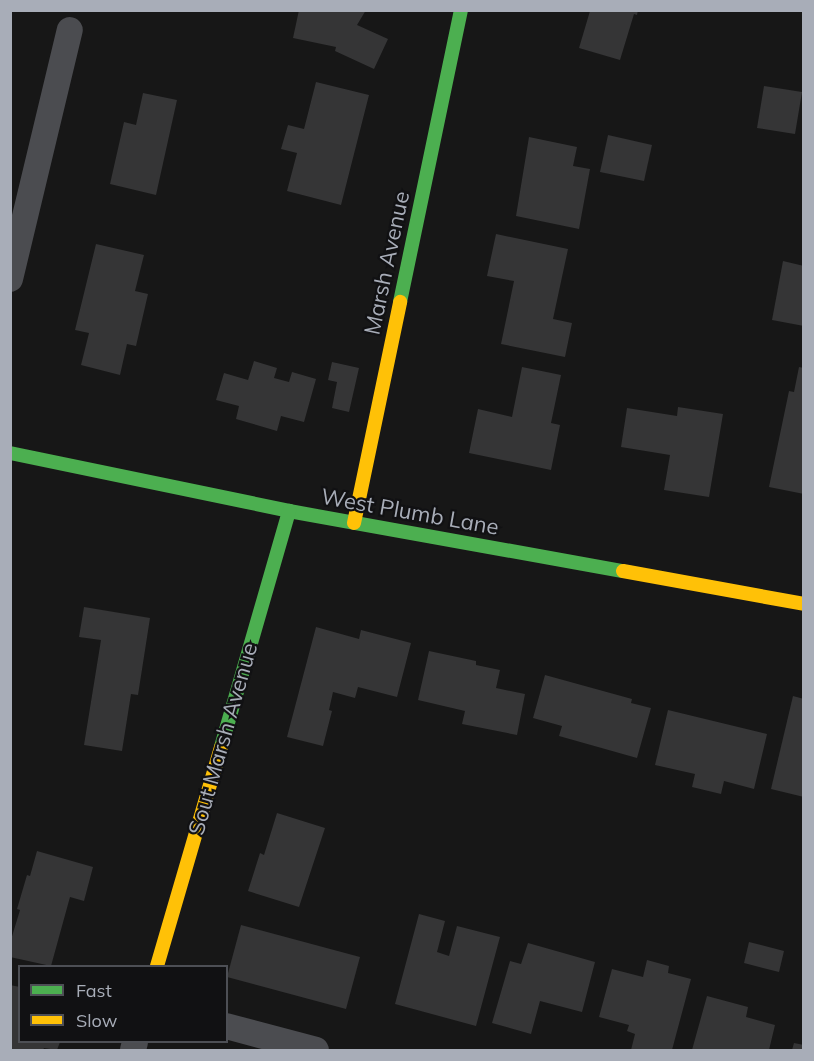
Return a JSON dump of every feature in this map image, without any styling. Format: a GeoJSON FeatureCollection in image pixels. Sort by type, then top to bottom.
{"type":"FeatureCollection","features":[{"type":"Feature","properties":{"kind":"street","name":"Marsh Avenue"},"geometry":{"type":"LineString","coordinates":[[354,523],[461,10]]}},
{"type":"Feature","properties":{"kind":"street"},"geometry":{"type":"LineString","coordinates":[[10,279],[70,30]]}},
{"type":"Feature","properties":{"kind":"street","name":"West Plumb Lane"},"geometry":{"type":"LineString","coordinates":[[10,453],[289,511],[804,604]]}},
{"type":"Feature","properties":{"kind":"street","name":"Sout Marsh Avenue"},"geometry":{"type":"LineString","coordinates":[[157,965],[289,511]]}},
{"type":"Feature","properties":{"kind":"street"},"geometry":{"type":"LineString","coordinates":[[228,1027],[316,1050]]}},
{"type":"Feature","properties":{"kind":"building"},"geometry":{"type":"Polygon","coordinates":[[[299,10],[366,10],[357,25],[388,39],[374,69],[335,51],[336,47],[293,38],[299,10]]]}},
{"type":"Feature","properties":{"kind":"building"},"geometry":{"type":"Polygon","coordinates":[[[638,10],[637,15],[634,14],[620,60],[579,48],[590,11],[638,10]]]}},
{"type":"Feature","properties":{"kind":"building"},"geometry":{"type":"Polygon","coordinates":[[[316,82],[369,95],[341,205],[287,191],[297,153],[281,149],[288,125],[304,129],[316,82]]]}},
{"type":"Feature","properties":{"kind":"building"},"geometry":{"type":"Polygon","coordinates":[[[764,86],[802,92],[795,134],[757,128],[764,86]]]}},
{"type":"Feature","properties":{"kind":"building"},"geometry":{"type":"Polygon","coordinates":[[[143,93],[177,100],[156,195],[110,184],[124,122],[136,125],[143,93]]]}},
{"type":"Feature","properties":{"kind":"building"},"geometry":{"type":"Polygon","coordinates":[[[608,135],[652,145],[644,181],[600,172],[608,135]]]}},
{"type":"Feature","properties":{"kind":"building"},"geometry":{"type":"Polygon","coordinates":[[[529,137],[577,147],[573,166],[590,169],[579,229],[516,216],[529,137]]]}},
{"type":"Feature","properties":{"kind":"building"},"geometry":{"type":"Polygon","coordinates":[[[496,234],[568,249],[553,319],[572,323],[565,357],[501,344],[514,281],[487,276],[496,234]]]}},
{"type":"Feature","properties":{"kind":"building"},"geometry":{"type":"Polygon","coordinates":[[[96,244],[144,255],[135,291],[148,294],[136,346],[127,344],[120,375],[81,365],[89,333],[75,330],[96,244]]]}},
{"type":"Feature","properties":{"kind":"building"},"geometry":{"type":"Polygon","coordinates":[[[783,261],[804,266],[804,326],[772,320],[783,261]]]}},
{"type":"Feature","properties":{"kind":"building"},"geometry":{"type":"Polygon","coordinates":[[[254,361],[277,368],[274,378],[289,382],[292,372],[316,379],[304,422],[281,416],[277,431],[236,419],[239,406],[216,400],[224,373],[248,380],[254,361]]]}},
{"type":"Feature","properties":{"kind":"building"},"geometry":{"type":"Polygon","coordinates":[[[332,362],[359,368],[349,412],[332,408],[337,382],[328,380],[332,362]]]}},
{"type":"Feature","properties":{"kind":"building"},"geometry":{"type":"Polygon","coordinates":[[[522,367],[561,375],[551,423],[560,425],[551,470],[469,453],[478,409],[512,417],[522,367]]]}},
{"type":"Feature","properties":{"kind":"building"},"geometry":{"type":"Polygon","coordinates":[[[799,367],[804,368],[804,494],[769,487],[789,391],[794,392],[799,367]]]}},
{"type":"Feature","properties":{"kind":"building"},"geometry":{"type":"Polygon","coordinates":[[[678,407],[723,414],[709,497],[664,490],[670,455],[621,447],[627,408],[677,416],[678,407]]]}},
{"type":"Feature","properties":{"kind":"building"},"geometry":{"type":"Polygon","coordinates":[[[84,607],[150,618],[138,695],[131,694],[122,751],[84,745],[101,640],[79,637],[84,607]]]}},
{"type":"Feature","properties":{"kind":"building"},"geometry":{"type":"Polygon","coordinates":[[[316,627],[359,639],[361,630],[411,643],[397,697],[358,687],[355,698],[333,692],[329,710],[332,711],[323,746],[287,737],[316,627]]]}},
{"type":"Feature","properties":{"kind":"building"},"geometry":{"type":"Polygon","coordinates":[[[429,651],[476,661],[476,665],[500,670],[496,688],[525,694],[517,735],[462,724],[465,711],[418,700],[429,651]]]}},
{"type":"Feature","properties":{"kind":"building"},"geometry":{"type":"Polygon","coordinates":[[[545,675],[632,699],[631,703],[651,708],[637,758],[559,736],[562,726],[533,718],[545,675]]]}},
{"type":"Feature","properties":{"kind":"building"},"geometry":{"type":"Polygon","coordinates":[[[793,696],[804,699],[804,797],[771,789],[793,696]]]}},
{"type":"Feature","properties":{"kind":"building"},"geometry":{"type":"Polygon","coordinates":[[[668,710],[767,734],[754,789],[724,781],[721,794],[692,787],[695,774],[655,765],[668,710]]]}},
{"type":"Feature","properties":{"kind":"building"},"geometry":{"type":"Polygon","coordinates":[[[277,813],[325,828],[299,907],[248,891],[260,853],[264,855],[277,813]]]}},
{"type":"Feature","properties":{"kind":"building"},"geometry":{"type":"Polygon","coordinates":[[[37,851],[93,867],[84,901],[70,897],[51,965],[10,957],[10,943],[20,910],[17,909],[27,875],[30,876],[37,851]]]}},
{"type":"Feature","properties":{"kind":"building"},"geometry":{"type":"Polygon","coordinates":[[[419,914],[445,921],[437,952],[449,956],[457,926],[500,937],[476,1026],[395,1004],[419,914]]]}},
{"type":"Feature","properties":{"kind":"building"},"geometry":{"type":"Polygon","coordinates":[[[241,925],[360,957],[346,1009],[228,977],[241,925]]]}},
{"type":"Feature","properties":{"kind":"building"},"geometry":{"type":"Polygon","coordinates":[[[749,942],[784,951],[779,972],[744,963],[749,942]]]}},
{"type":"Feature","properties":{"kind":"building"},"geometry":{"type":"Polygon","coordinates":[[[528,943],[595,962],[582,1012],[540,1001],[531,1034],[492,1023],[510,961],[521,964],[528,943]]]}},
{"type":"Feature","properties":{"kind":"building"},"geometry":{"type":"Polygon","coordinates":[[[647,960],[669,966],[668,973],[691,979],[672,1050],[631,1050],[635,1034],[627,1031],[629,1025],[599,1017],[612,969],[643,977],[647,960]]]}},
{"type":"Feature","properties":{"kind":"building"},"geometry":{"type":"Polygon","coordinates":[[[10,985],[18,987],[18,1043],[60,1043],[57,1050],[44,1048],[43,1050],[10,1050],[10,985]]]}},
{"type":"Feature","properties":{"kind":"building"},"geometry":{"type":"Polygon","coordinates":[[[707,996],[748,1007],[746,1017],[775,1025],[769,1050],[692,1050],[707,996]]]}},
{"type":"Feature","properties":{"kind":"building"},"geometry":{"type":"Polygon","coordinates":[[[794,1043],[804,1045],[804,1050],[792,1050],[794,1043]]]}},
{"type":"Feature","properties":{"kind":"traffic: fast"},"geometry":{"type":"LineString","coordinates":[[400,302],[461,10]]}},
{"type":"Feature","properties":{"kind":"traffic: fast"},"geometry":{"type":"LineString","coordinates":[[10,453],[289,511],[623,571]]}},
{"type":"Feature","properties":{"kind":"traffic: fast"},"geometry":{"type":"LineString","coordinates":[[221,747],[289,511]]}},
{"type":"Feature","properties":{"kind":"traffic: slow"},"geometry":{"type":"LineString","coordinates":[[354,523],[400,302]]}},
{"type":"Feature","properties":{"kind":"traffic: slow"},"geometry":{"type":"LineString","coordinates":[[623,571],[804,604]]}},
{"type":"Feature","properties":{"kind":"traffic: slow"},"geometry":{"type":"LineString","coordinates":[[157,965],[221,747]]}}]}
